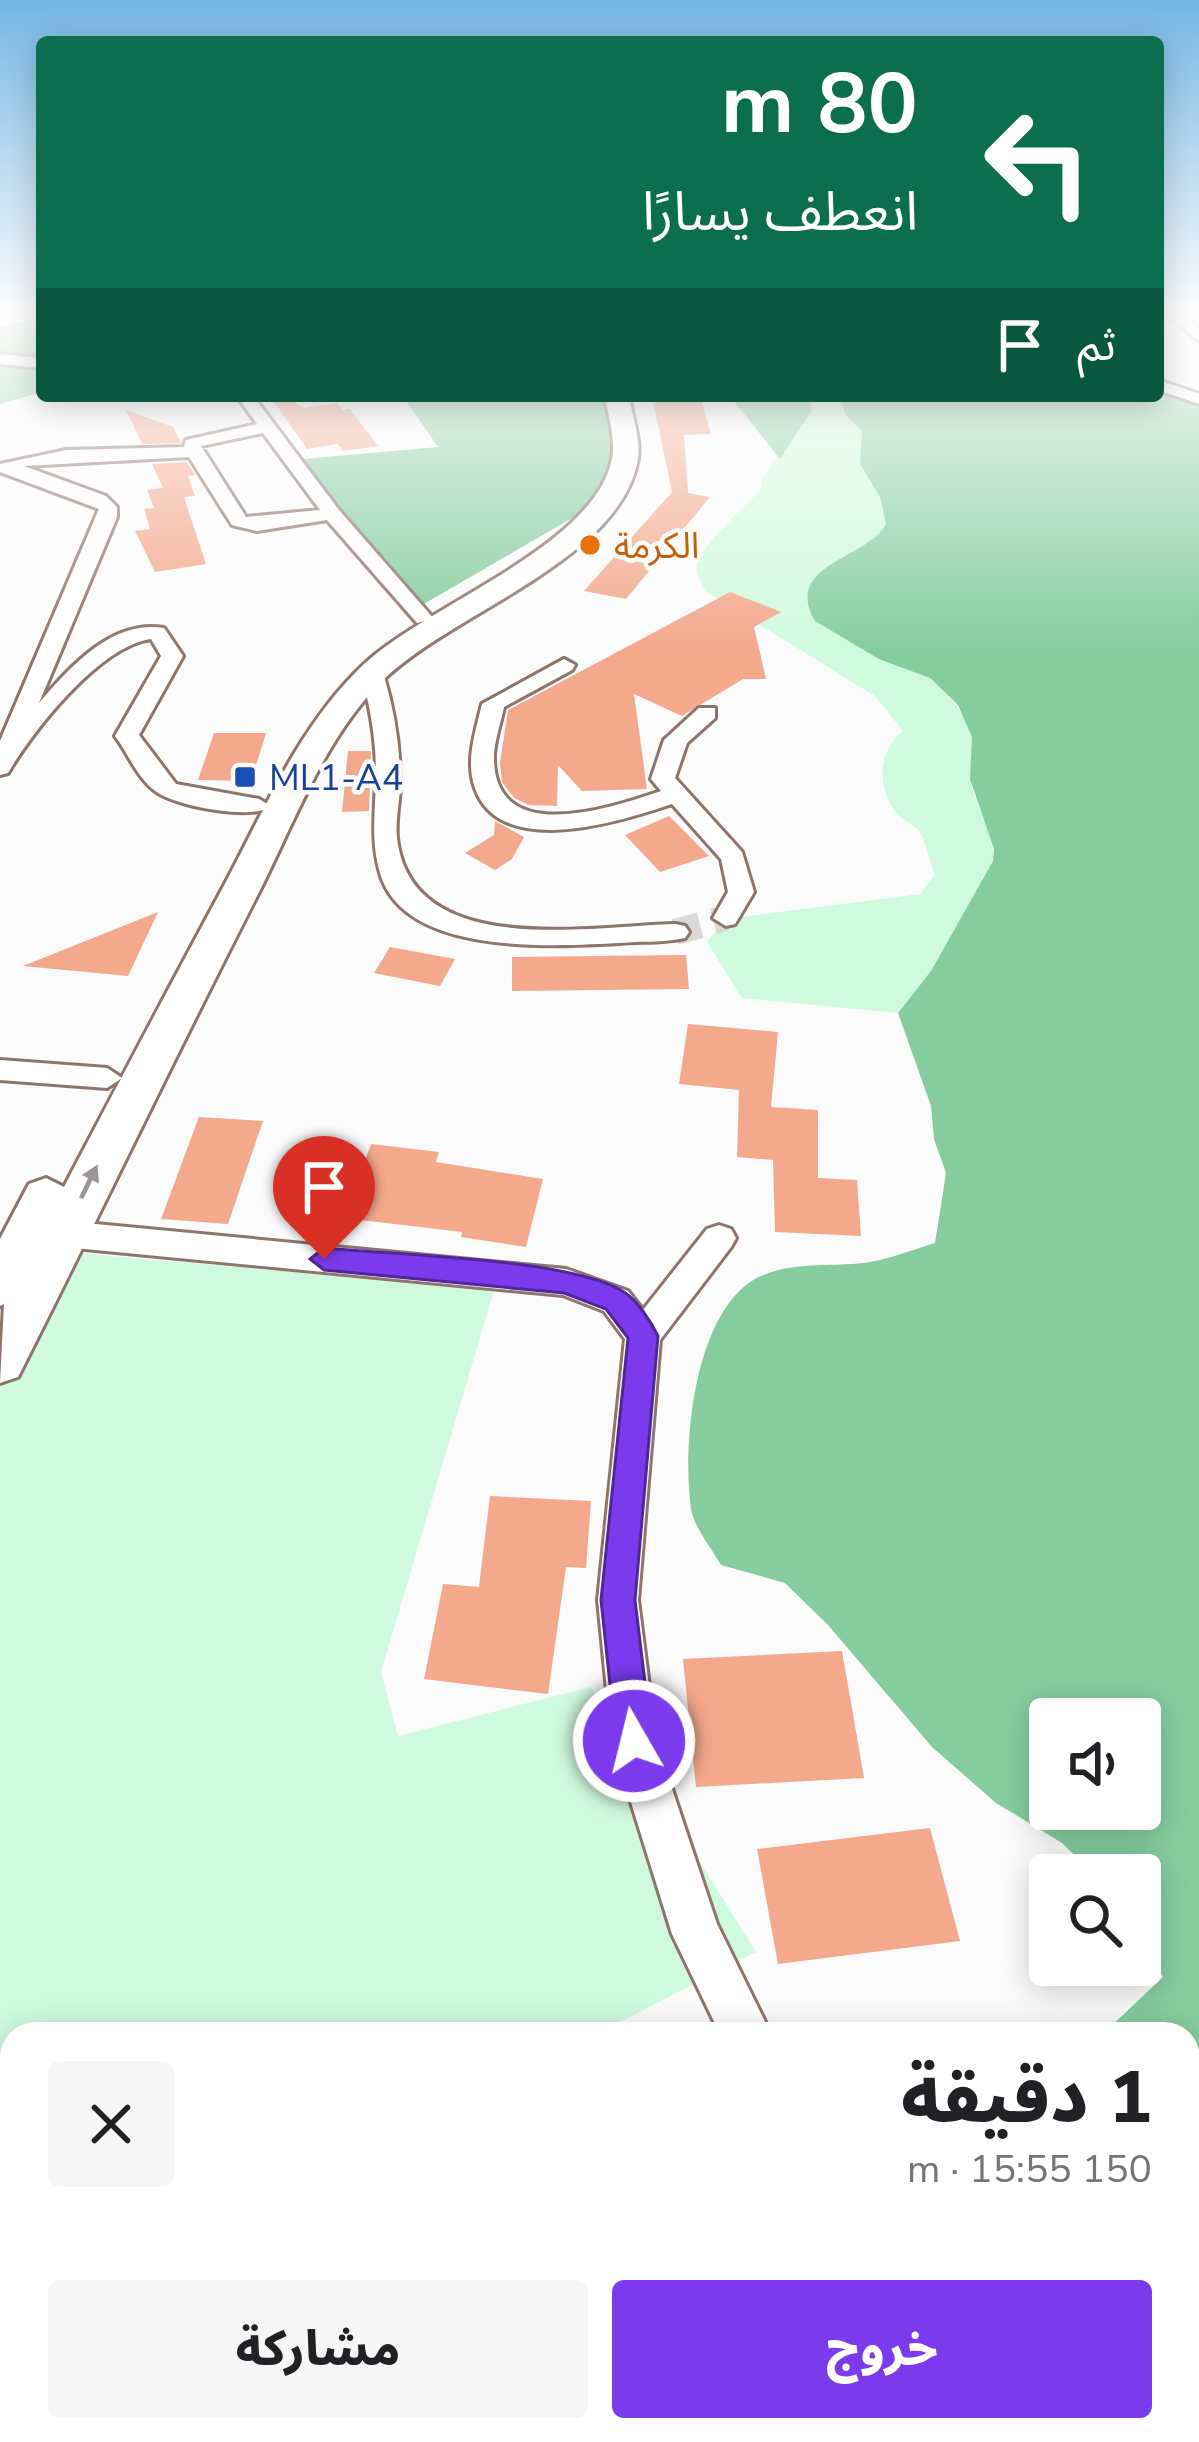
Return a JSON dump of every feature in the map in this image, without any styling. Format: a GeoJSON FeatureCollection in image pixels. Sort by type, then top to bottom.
{"type":"FeatureCollection","features":[{"type":"Feature","properties":{"kind":"highway"},"geometry":{"type":"LineString","coordinates":[[0,1286],[107,1078],[259,806],[331,692],[424,619],[548,543],[589,503],[607,470],[605,424]]}},
{"type":"Feature","properties":{"kind":"highway"},"geometry":{"type":"LineString","coordinates":[[0,1362],[178,1002],[321,740],[372,673],[472,600],[559,548],[601,513],[613,498],[625,462],[620,424]]}},
{"type":"Feature","properties":{"kind":"street"},"geometry":{"type":"LineString","coordinates":[[264,424],[332,514],[424,619]]}},
{"type":"Feature","properties":{"kind":"street"},"geometry":{"type":"LineString","coordinates":[[266,427],[192,444],[239,521],[257,525],[332,514]]}},
{"type":"Feature","properties":{"kind":"street"},"geometry":{"type":"LineString","coordinates":[[4,760],[21,711],[106,529],[108,508],[100,500],[6,468],[31,458],[194,452]]}},
{"type":"Feature","properties":{"kind":"street"},"geometry":{"type":"LineString","coordinates":[[4,760],[110,644],[141,632],[157,632],[172,656],[127,736],[143,752],[160,784],[187,799],[213,797],[259,806]]}},
{"type":"Feature","properties":{"kind":"street"},"geometry":{"type":"LineString","coordinates":[[564,665],[493,704],[484,763],[490,802],[501,814],[566,823],[629,812],[673,795]]}},
{"type":"Feature","properties":{"kind":"street"},"geometry":{"type":"LineString","coordinates":[[372,673],[388,746],[384,836],[388,864],[399,891],[423,913],[446,926],[481,932],[560,936],[674,932]]}},
{"type":"Feature","properties":{"kind":"street"},"geometry":{"type":"LineString","coordinates":[[707,713],[676,740],[663,779],[733,857],[741,892],[726,918]]}},
{"type":"Feature","properties":{"kind":"street"},"geometry":{"type":"LineString","coordinates":[[0,1070],[107,1078]]}},
{"type":"Feature","properties":{"kind":"street"},"geometry":{"type":"LineString","coordinates":[[64,1234],[566,1282],[616,1301],[643,1336]]}},
{"type":"Feature","properties":{"kind":"street"},"geometry":{"type":"LineString","coordinates":[[719,1238],[643,1336],[618,1600],[634,1741],[696,1934],[740,2022]]}},
{"type":"Feature","properties":{"kind":"green space"},"geometry":{"type":"Polygon","coordinates":[[[422,424],[616,424],[610,496],[417,608],[292,460],[438,447],[422,424]]]}},
{"type":"Feature","properties":{"kind":"green space"},"geometry":{"type":"Polygon","coordinates":[[[752,424],[803,424],[780,459],[752,424]]]}},
{"type":"Feature","properties":{"kind":"green space"},"geometry":{"type":"Polygon","coordinates":[[[802,424],[855,424],[862,431],[860,464],[880,497],[886,524],[871,542],[810,585],[811,604],[927,676],[962,714],[972,736],[973,791],[993,861],[931,971],[898,1013],[742,998],[707,942],[726,919],[920,894],[935,875],[920,833],[896,813],[884,789],[885,757],[903,731],[875,696],[708,593],[700,581],[697,566],[706,548],[760,490],[762,479],[802,424]]]}},
{"type":"Feature","properties":{"kind":"green space"},"geometry":{"type":"Polygon","coordinates":[[[855,424],[1199,424],[1199,2022],[1116,2022],[1154,1986],[1161,1986],[1161,1854],[1073,1854],[1041,1830],[1161,1830],[1161,1698],[1029,1698],[1029,1823],[996,1803],[932,1747],[828,1625],[785,1583],[721,1565],[691,1509],[689,1451],[697,1383],[718,1321],[734,1296],[755,1279],[781,1269],[873,1262],[935,1243],[946,1173],[934,1139],[931,1106],[898,1013],[931,971],[993,861],[994,849],[970,779],[972,737],[958,705],[930,678],[879,659],[815,621],[808,602],[818,574],[863,546],[886,524],[880,497],[860,464],[862,431],[855,424]]]}},
{"type":"Feature","properties":{"kind":"green space"},"geometry":{"type":"Polygon","coordinates":[[[67,1252],[494,1290],[381,1672],[398,1736],[591,1687],[756,1952],[620,2022],[0,2022],[0,1389],[67,1252]]]}},
{"type":"Feature","properties":{"kind":"building"},"geometry":{"type":"Polygon","coordinates":[[[133,424],[173,427],[181,443],[142,444],[133,424]]]}},
{"type":"Feature","properties":{"kind":"building"},"geometry":{"type":"Polygon","coordinates":[[[290,424],[361,424],[378,446],[343,451],[338,444],[307,449],[290,424]]]}},
{"type":"Feature","properties":{"kind":"building"},"geometry":{"type":"Polygon","coordinates":[[[658,424],[708,424],[711,434],[684,435],[688,493],[710,497],[626,599],[584,591],[672,492],[658,424]]]}},
{"type":"Feature","properties":{"kind":"building"},"geometry":{"type":"Polygon","coordinates":[[[187,462],[195,475],[188,476],[195,496],[184,497],[206,564],[155,572],[135,531],[150,529],[144,509],[154,508],[147,490],[163,488],[152,464],[187,462]]]}},
{"type":"Feature","properties":{"kind":"building"},"geometry":{"type":"Polygon","coordinates":[[[730,592],[781,612],[754,627],[766,679],[743,679],[682,716],[634,694],[647,789],[582,791],[558,765],[557,806],[529,805],[514,798],[502,782],[500,763],[508,710],[730,592]]]}},
{"type":"Feature","properties":{"kind":"building"},"geometry":{"type":"Polygon","coordinates":[[[214,733],[266,733],[251,781],[198,780],[214,733]]]}},
{"type":"Feature","properties":{"kind":"building"},"geometry":{"type":"Polygon","coordinates":[[[348,751],[371,751],[369,811],[342,812],[348,751]]]}},
{"type":"Feature","properties":{"kind":"building"},"geometry":{"type":"Polygon","coordinates":[[[669,816],[709,856],[660,872],[625,835],[669,816]]]}},
{"type":"Feature","properties":{"kind":"building"},"geometry":{"type":"Polygon","coordinates":[[[495,821],[524,837],[512,859],[495,870],[465,853],[494,835],[495,821]]]}},
{"type":"Feature","properties":{"kind":"building"},"geometry":{"type":"Polygon","coordinates":[[[158,912],[128,976],[23,966],[158,912]]]}},
{"type":"Feature","properties":{"kind":"building"},"geometry":{"type":"Polygon","coordinates":[[[390,947],[455,959],[440,986],[374,973],[390,947]]]}},
{"type":"Feature","properties":{"kind":"building"},"geometry":{"type":"Polygon","coordinates":[[[686,955],[689,989],[512,991],[512,957],[686,955]]]}},
{"type":"Feature","properties":{"kind":"building"},"geometry":{"type":"Polygon","coordinates":[[[688,1024],[778,1032],[771,1107],[818,1110],[818,1178],[857,1180],[861,1236],[775,1232],[773,1160],[737,1157],[739,1090],[679,1084],[688,1024]]]}},
{"type":"Feature","properties":{"kind":"building"},"geometry":{"type":"Polygon","coordinates":[[[199,1117],[263,1121],[228,1224],[161,1219],[199,1117]]]}},
{"type":"Feature","properties":{"kind":"building"},"geometry":{"type":"Polygon","coordinates":[[[371,1144],[439,1152],[436,1162],[543,1179],[526,1247],[461,1237],[462,1232],[344,1218],[371,1144]]]}},
{"type":"Feature","properties":{"kind":"building"},"geometry":{"type":"Polygon","coordinates":[[[490,1496],[591,1501],[586,1568],[566,1567],[548,1694],[424,1679],[443,1584],[479,1587],[490,1496]]]}},
{"type":"Feature","properties":{"kind":"building"},"geometry":{"type":"Polygon","coordinates":[[[842,1651],[864,1778],[696,1787],[683,1659],[842,1651]]]}},
{"type":"Feature","properties":{"kind":"building"},"geometry":{"type":"Polygon","coordinates":[[[930,1828],[960,1941],[778,1964],[757,1849],[930,1828]]]}},
{"type":"Feature","properties":{"kind":"tunnel"},"geometry":{"type":"LineString","coordinates":[[675,932],[726,918]]}},
{"type":"Feature","properties":{"kind":"place","name":"الكرمة"},"geometry":{"type":"Point","coordinates":[590,545]}},
{"type":"Feature","properties":{"kind":"place","name":"ML1-A4"},"geometry":{"type":"Point","coordinates":[245,777]}},
{"type":"Feature","properties":{"kind":"route"},"geometry":{"type":"LineString","coordinates":[[324,1259],[566,1282],[616,1301],[643,1336],[618,1600],[634,1741]]}}]}
